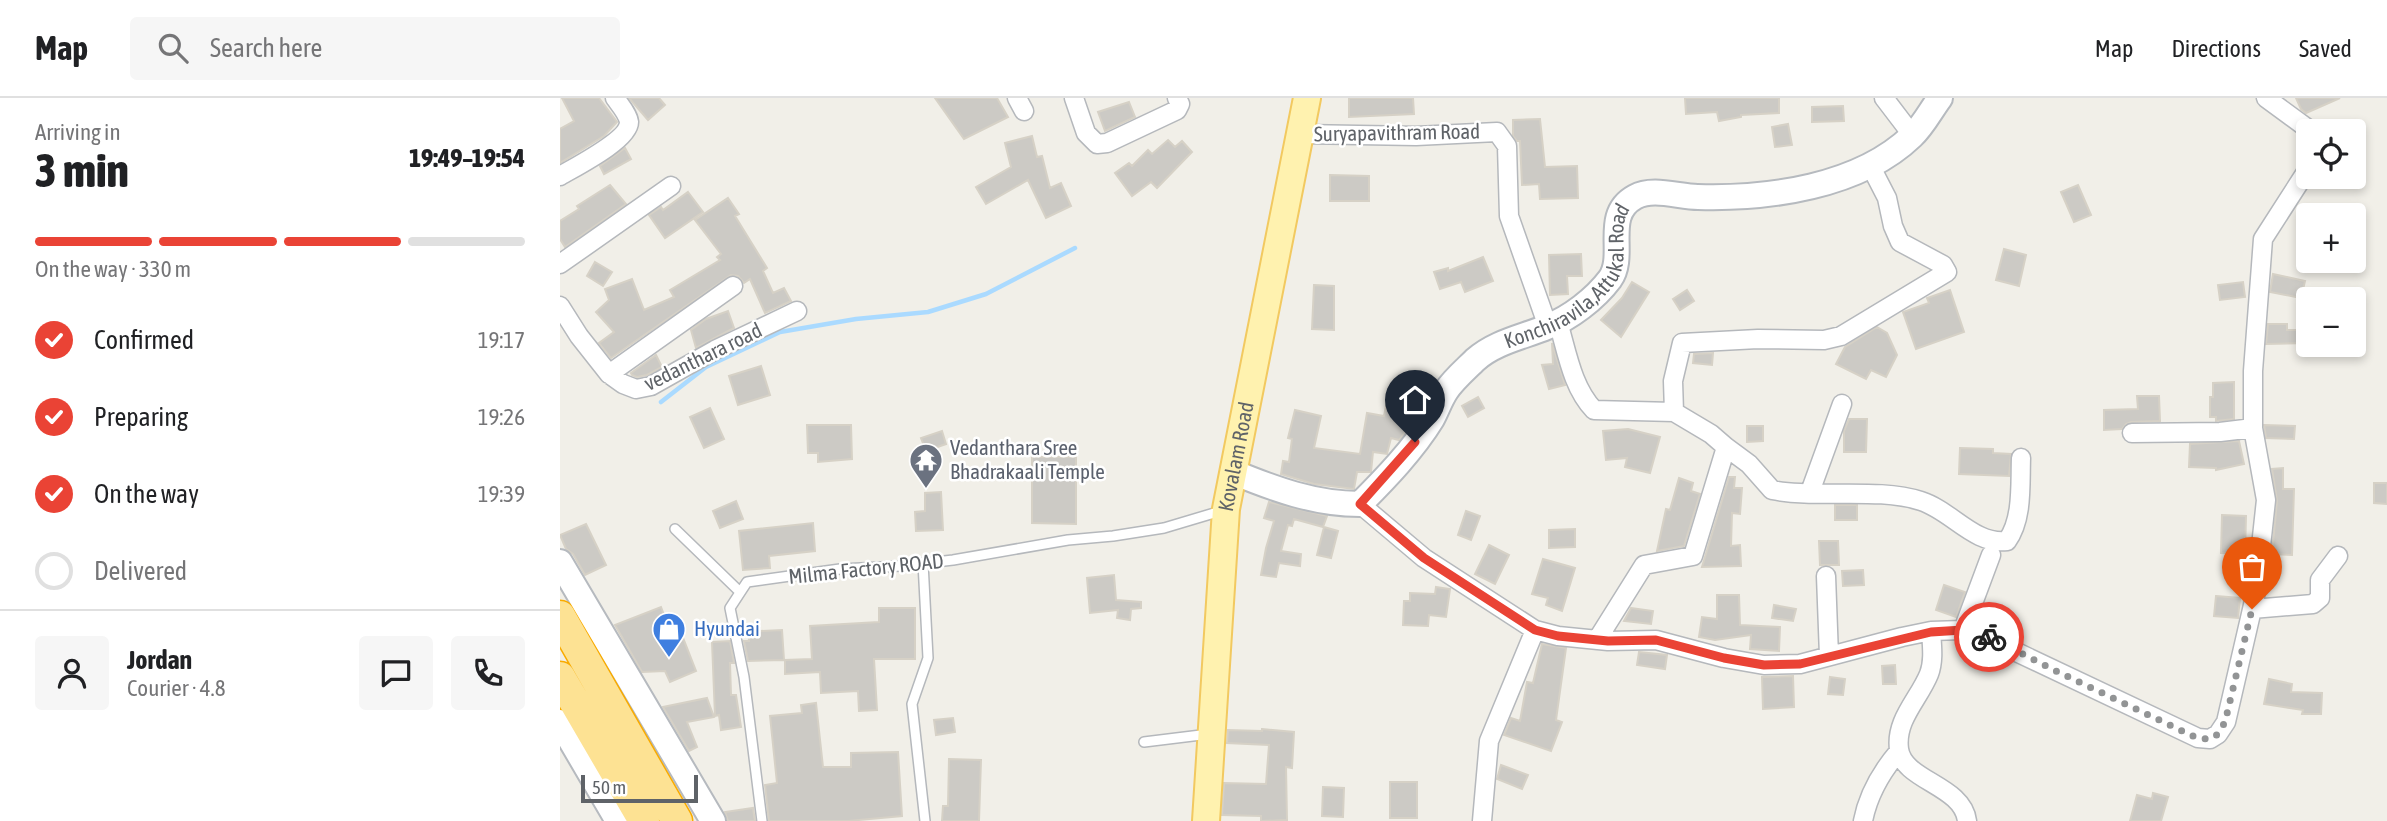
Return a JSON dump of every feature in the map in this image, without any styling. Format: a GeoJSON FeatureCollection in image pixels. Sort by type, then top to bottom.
{"type":"FeatureCollection","features":[{"type":"Feature","properties":{"kind":"highway"},"geometry":{"type":"LineString","coordinates":[[560,616],[677,821]]}},
{"type":"Feature","properties":{"kind":"highway"},"geometry":{"type":"LineString","coordinates":[[560,677],[644,821]]}},
{"type":"Feature","properties":{"kind":"main road","name":"Kovalam Road"},"geometry":{"type":"LineString","coordinates":[[1206,821],[1226,509],[1307,98]]}},
{"type":"Feature","properties":{"kind":"main road","name":"Konchiravila,Attukal Road"},"geometry":{"type":"LineString","coordinates":[[1360,504],[1415,442],[1432,419],[1446,390],[1477,358],[1514,338],[1553,324],[1582,307],[1611,278],[1616,265],[1618,217],[1635,197],[1650,193],[1737,197],[1802,189],[1863,170],[1913,136],[1940,98]]}},
{"type":"Feature","properties":{"kind":"main road"},"geometry":{"type":"LineString","coordinates":[[1233,472],[1289,493],[1337,504],[1360,504]]}},
{"type":"Feature","properties":{"kind":"main road"},"geometry":{"type":"LineString","coordinates":[[560,562],[713,821]]}},
{"type":"Feature","properties":{"kind":"main road"},"geometry":{"type":"LineString","coordinates":[[560,722],[618,821]]}},
{"type":"Feature","properties":{"kind":"street"},"geometry":{"type":"LineString","coordinates":[[560,176],[623,137],[629,123],[615,98]]}},
{"type":"Feature","properties":{"kind":"street"},"geometry":{"type":"LineString","coordinates":[[1074,98],[1086,133],[1097,144],[1107,143],[1177,110],[1180,104],[1177,98]]}},
{"type":"Feature","properties":{"kind":"street"},"geometry":{"type":"LineString","coordinates":[[1884,98],[1913,136]]}},
{"type":"Feature","properties":{"kind":"street"},"geometry":{"type":"LineString","coordinates":[[2266,98],[2296,120]]}},
{"type":"Feature","properties":{"kind":"street","name":"Suryapavithram Road"},"geometry":{"type":"LineString","coordinates":[[1301,134],[1416,136],[1497,132],[1507,146],[1509,216],[1553,324]]}},
{"type":"Feature","properties":{"kind":"street"},"geometry":{"type":"LineString","coordinates":[[1674,412],[1673,381],[1682,343],[1758,339],[1824,340],[1841,336],[1947,272],[1943,265],[1899,242],[1887,198],[1870,166]]}},
{"type":"Feature","properties":{"kind":"street"},"geometry":{"type":"LineString","coordinates":[[560,264],[671,186]]}},
{"type":"Feature","properties":{"kind":"street"},"geometry":{"type":"LineString","coordinates":[[1360,504],[1424,558],[1535,630],[1558,636],[1597,640],[1656,640],[1724,658],[1764,665],[1800,664],[1931,632],[1963,630],[1984,634],[2150,717],[2197,738],[2210,739],[2218,734],[2225,722],[2256,592],[2266,500],[2253,428],[2253,370],[2263,239],[2296,188]]}},
{"type":"Feature","properties":{"kind":"street"},"geometry":{"type":"LineString","coordinates":[[609,374],[733,286]]}},
{"type":"Feature","properties":{"kind":"street","name":"vedanthara road"},"geometry":{"type":"LineString","coordinates":[[560,306],[609,374],[636,389],[651,386],[724,346],[797,311]]}},
{"type":"Feature","properties":{"kind":"street"},"geometry":{"type":"LineString","coordinates":[[1553,324],[1576,384],[1594,410],[1674,412],[1711,434],[1749,464],[1772,489],[1783,492],[1861,494],[1922,501],[1984,538],[1998,542],[2007,541],[2013,533],[2018,510],[2021,458]]}},
{"type":"Feature","properties":{"kind":"street"},"geometry":{"type":"LineString","coordinates":[[1810,492],[1842,404]]}},
{"type":"Feature","properties":{"kind":"street"},"geometry":{"type":"LineString","coordinates":[[2132,433],[2220,432],[2253,428]]}},
{"type":"Feature","properties":{"kind":"street"},"geometry":{"type":"LineString","coordinates":[[1597,640],[1644,565],[1693,556],[1726,447]]}},
{"type":"Feature","properties":{"kind":"street"},"geometry":{"type":"LineString","coordinates":[[1963,630],[1991,555]]}},
{"type":"Feature","properties":{"kind":"street"},"geometry":{"type":"LineString","coordinates":[[2252,609],[2313,604],[2320,598],[2320,580],[2338,555]]}},
{"type":"Feature","properties":{"kind":"street"},"geometry":{"type":"LineString","coordinates":[[1826,576],[1829,656]]}},
{"type":"Feature","properties":{"kind":"street"},"geometry":{"type":"LineString","coordinates":[[1482,821],[1489,741],[1535,630]]}},
{"type":"Feature","properties":{"kind":"street"},"geometry":{"type":"LineString","coordinates":[[1931,632],[1933,657],[1930,673],[1910,706],[1899,732],[1899,751],[1904,761],[1916,772],[1962,805],[1967,821]]}},
{"type":"Feature","properties":{"kind":"street"},"geometry":{"type":"LineString","coordinates":[[1863,821],[1883,769],[1899,751]]}},
{"type":"Feature","properties":{"kind":"lane","name":"Milma Factory ROAD"},"geometry":{"type":"LineString","coordinates":[[740,592],[747,582],[840,569],[923,564],[1069,540],[1113,536],[1151,530],[1226,509]]}},
{"type":"Feature","properties":{"kind":"lane"},"geometry":{"type":"LineString","coordinates":[[675,529],[740,592],[730,608],[744,677],[762,821]]}},
{"type":"Feature","properties":{"kind":"lane"},"geometry":{"type":"LineString","coordinates":[[923,564],[928,658],[912,704],[925,821]]}},
{"type":"Feature","properties":{"kind":"lane"},"geometry":{"type":"LineString","coordinates":[[1144,742],[1212,733]]}},
{"type":"Feature","properties":{"kind":"building"},"geometry":{"type":"Polygon","coordinates":[[[562,98],[599,98],[617,122],[604,136],[560,163],[560,129],[574,121],[562,98]]]}},
{"type":"Feature","properties":{"kind":"building"},"geometry":{"type":"Polygon","coordinates":[[[629,98],[659,98],[665,105],[648,120],[629,98]]]}},
{"type":"Feature","properties":{"kind":"building"},"geometry":{"type":"Polygon","coordinates":[[[935,98],[997,98],[1008,117],[964,139],[935,98]]]}},
{"type":"Feature","properties":{"kind":"building"},"geometry":{"type":"Polygon","coordinates":[[[1349,98],[1413,98],[1414,114],[1349,117],[1349,98]]]}},
{"type":"Feature","properties":{"kind":"building"},"geometry":{"type":"Polygon","coordinates":[[[1685,98],[1779,98],[1779,113],[1741,115],[1719,121],[1717,112],[1686,114],[1685,98]]]}},
{"type":"Feature","properties":{"kind":"building"},"geometry":{"type":"Polygon","coordinates":[[[2296,98],[2340,98],[2306,113],[2296,98]]]}},
{"type":"Feature","properties":{"kind":"building"},"geometry":{"type":"Polygon","coordinates":[[[1129,102],[1135,117],[1105,131],[1098,112],[1129,102]]]}},
{"type":"Feature","properties":{"kind":"building"},"geometry":{"type":"Polygon","coordinates":[[[1843,106],[1844,121],[1812,122],[1812,107],[1843,106]]]}},
{"type":"Feature","properties":{"kind":"building"},"geometry":{"type":"Polygon","coordinates":[[[1540,119],[1545,167],[1577,166],[1578,198],[1540,199],[1539,184],[1522,185],[1520,141],[1513,136],[1513,120],[1540,119]]]}},
{"type":"Feature","properties":{"kind":"building"},"geometry":{"type":"Polygon","coordinates":[[[1788,124],[1792,145],[1775,147],[1772,127],[1788,124]]]}},
{"type":"Feature","properties":{"kind":"building"},"geometry":{"type":"Polygon","coordinates":[[[1032,136],[1037,157],[1042,156],[1050,188],[1061,183],[1071,206],[1046,218],[1028,180],[986,204],[976,187],[1011,167],[1005,143],[1032,136]]]}},
{"type":"Feature","properties":{"kind":"building"},"geometry":{"type":"Polygon","coordinates":[[[1168,140],[1175,147],[1182,141],[1192,152],[1157,188],[1151,182],[1132,196],[1115,173],[1129,163],[1132,166],[1148,150],[1152,154],[1168,140]]]}},
{"type":"Feature","properties":{"kind":"building"},"geometry":{"type":"Polygon","coordinates":[[[625,148],[631,159],[604,174],[600,166],[625,148]]]}},
{"type":"Feature","properties":{"kind":"building"},"geometry":{"type":"Polygon","coordinates":[[[1330,175],[1369,176],[1369,201],[1330,201],[1330,175]]]}},
{"type":"Feature","properties":{"kind":"building"},"geometry":{"type":"Polygon","coordinates":[[[610,185],[626,204],[565,247],[560,239],[560,221],[579,209],[577,206],[610,185]]]}},
{"type":"Feature","properties":{"kind":"building"},"geometry":{"type":"Polygon","coordinates":[[[2078,185],[2091,215],[2074,222],[2061,192],[2078,185]]]}},
{"type":"Feature","properties":{"kind":"building"},"geometry":{"type":"Polygon","coordinates":[[[688,192],[703,212],[665,238],[649,215],[661,207],[663,210],[688,192]]]}},
{"type":"Feature","properties":{"kind":"building"},"geometry":{"type":"Polygon","coordinates":[[[728,198],[739,214],[735,216],[767,268],[763,271],[773,293],[784,288],[791,301],[765,313],[750,279],[744,283],[738,276],[731,275],[611,358],[599,343],[614,332],[596,312],[609,300],[605,289],[632,279],[644,310],[674,297],[670,290],[720,260],[717,257],[721,254],[695,220],[728,198]]]}},
{"type":"Feature","properties":{"kind":"building"},"geometry":{"type":"Polygon","coordinates":[[[2004,249],[2026,255],[2019,286],[1996,280],[2004,249]]]}},
{"type":"Feature","properties":{"kind":"building"},"geometry":{"type":"Polygon","coordinates":[[[1581,254],[1582,276],[1567,276],[1568,294],[1550,295],[1549,255],[1581,254]]]}},
{"type":"Feature","properties":{"kind":"building"},"geometry":{"type":"Polygon","coordinates":[[[1483,257],[1493,281],[1465,292],[1461,282],[1440,289],[1434,272],[1448,268],[1448,271],[1483,257]]]}},
{"type":"Feature","properties":{"kind":"building"},"geometry":{"type":"Polygon","coordinates":[[[595,262],[612,272],[603,286],[587,276],[595,262]]]}},
{"type":"Feature","properties":{"kind":"building"},"geometry":{"type":"Polygon","coordinates":[[[2273,274],[2305,281],[2304,287],[2296,287],[2296,297],[2270,292],[2273,274]]]}},
{"type":"Feature","properties":{"kind":"building"},"geometry":{"type":"Polygon","coordinates":[[[1632,282],[1649,292],[1621,337],[1601,320],[1622,298],[1632,282]]]}},
{"type":"Feature","properties":{"kind":"building"},"geometry":{"type":"Polygon","coordinates":[[[2243,282],[2245,297],[2220,300],[2218,285],[2243,282]]]}},
{"type":"Feature","properties":{"kind":"building"},"geometry":{"type":"Polygon","coordinates":[[[1314,285],[1334,286],[1334,330],[1312,329],[1314,285]]]}},
{"type":"Feature","properties":{"kind":"building"},"geometry":{"type":"Polygon","coordinates":[[[1687,290],[1694,301],[1680,310],[1673,299],[1687,290]]]}},
{"type":"Feature","properties":{"kind":"building"},"geometry":{"type":"Polygon","coordinates":[[[1950,290],[1964,332],[1916,349],[1903,312],[1929,303],[1927,298],[1950,290]]]}},
{"type":"Feature","properties":{"kind":"building"},"geometry":{"type":"Polygon","coordinates":[[[728,311],[734,328],[696,348],[691,330],[706,319],[728,311]]]}},
{"type":"Feature","properties":{"kind":"building"},"geometry":{"type":"Polygon","coordinates":[[[2268,324],[2287,324],[2287,330],[2296,330],[2296,343],[2266,344],[2268,324]]]}},
{"type":"Feature","properties":{"kind":"building"},"geometry":{"type":"Polygon","coordinates":[[[1877,327],[1887,333],[1897,355],[1886,377],[1871,370],[1866,379],[1836,364],[1845,347],[1877,327]]]}},
{"type":"Feature","properties":{"kind":"building"},"geometry":{"type":"Polygon","coordinates":[[[1552,343],[1565,385],[1549,389],[1542,365],[1553,364],[1552,343]]]}},
{"type":"Feature","properties":{"kind":"building"},"geometry":{"type":"Polygon","coordinates":[[[1713,353],[1712,365],[1693,363],[1694,354],[1713,353]]]}},
{"type":"Feature","properties":{"kind":"building"},"geometry":{"type":"Polygon","coordinates":[[[656,355],[662,367],[647,375],[632,375],[631,373],[656,355]]]}},
{"type":"Feature","properties":{"kind":"building"},"geometry":{"type":"Polygon","coordinates":[[[761,366],[770,395],[738,405],[729,376],[761,366]]]}},
{"type":"Feature","properties":{"kind":"building"},"geometry":{"type":"Polygon","coordinates":[[[2234,382],[2234,419],[2216,421],[2216,417],[2210,417],[2213,383],[2234,382]]]}},
{"type":"Feature","properties":{"kind":"building"},"geometry":{"type":"Polygon","coordinates":[[[2137,396],[2159,396],[2160,421],[2131,422],[2122,429],[2104,430],[2104,410],[2138,409],[2137,396]]]}},
{"type":"Feature","properties":{"kind":"building"},"geometry":{"type":"Polygon","coordinates":[[[1478,397],[1484,408],[1468,417],[1462,406],[1478,397]]]}},
{"type":"Feature","properties":{"kind":"building"},"geometry":{"type":"Polygon","coordinates":[[[1387,401],[1413,405],[1410,426],[1399,440],[1391,438],[1387,454],[1373,452],[1371,472],[1357,472],[1354,489],[1314,484],[1281,474],[1283,461],[1289,462],[1292,439],[1288,438],[1295,410],[1321,416],[1314,448],[1360,454],[1367,413],[1384,416],[1387,401]]]}},
{"type":"Feature","properties":{"kind":"building"},"geometry":{"type":"Polygon","coordinates":[[[710,408],[724,439],[704,448],[690,417],[710,408]]]}},
{"type":"Feature","properties":{"kind":"building"},"geometry":{"type":"Polygon","coordinates":[[[1849,419],[1867,419],[1866,452],[1844,452],[1844,431],[1849,419]]]}},
{"type":"Feature","properties":{"kind":"building"},"geometry":{"type":"Polygon","coordinates":[[[807,425],[851,425],[852,459],[818,462],[818,453],[808,453],[807,425]]]}},
{"type":"Feature","properties":{"kind":"building"},"geometry":{"type":"Polygon","coordinates":[[[2264,425],[2295,426],[2294,439],[2266,438],[2264,425]]]}},
{"type":"Feature","properties":{"kind":"building"},"geometry":{"type":"Polygon","coordinates":[[[1747,426],[1763,426],[1763,441],[1747,442],[1747,426]]]}},
{"type":"Feature","properties":{"kind":"building"},"geometry":{"type":"Polygon","coordinates":[[[1628,429],[1660,437],[1650,473],[1625,467],[1627,458],[1606,460],[1603,431],[1628,429]]]}},
{"type":"Feature","properties":{"kind":"building"},"geometry":{"type":"Polygon","coordinates":[[[942,431],[946,444],[926,451],[921,438],[942,431]]]}},
{"type":"Feature","properties":{"kind":"building"},"geometry":{"type":"Polygon","coordinates":[[[2239,441],[2244,464],[2216,470],[2189,467],[2190,444],[2239,441]]]}},
{"type":"Feature","properties":{"kind":"building"},"geometry":{"type":"Polygon","coordinates":[[[1960,448],[1993,449],[1993,453],[2011,454],[2009,476],[1959,474],[1960,448]]]}},
{"type":"Feature","properties":{"kind":"building"},"geometry":{"type":"Polygon","coordinates":[[[1032,457],[1076,457],[1076,524],[1032,523],[1032,457]]]}},
{"type":"Feature","properties":{"kind":"building"},"geometry":{"type":"Polygon","coordinates":[[[2283,468],[2283,489],[2294,489],[2292,555],[2272,554],[2277,501],[2272,469],[2283,468]]]}},
{"type":"Feature","properties":{"kind":"building"},"geometry":{"type":"Polygon","coordinates":[[[1729,477],[1735,477],[1734,488],[1742,488],[1740,514],[1732,513],[1731,546],[1740,545],[1741,566],[1702,567],[1729,477]]]}},
{"type":"Feature","properties":{"kind":"building"},"geometry":{"type":"Polygon","coordinates":[[[1679,478],[1693,483],[1691,491],[1700,494],[1684,546],[1657,551],[1666,509],[1670,510],[1679,478]]]}},
{"type":"Feature","properties":{"kind":"building"},"geometry":{"type":"Polygon","coordinates":[[[2374,483],[2387,483],[2387,504],[2374,503],[2374,483]]]}},
{"type":"Feature","properties":{"kind":"building"},"geometry":{"type":"Polygon","coordinates":[[[941,492],[943,530],[916,531],[915,512],[925,511],[925,493],[941,492]]]}},
{"type":"Feature","properties":{"kind":"building"},"geometry":{"type":"Polygon","coordinates":[[[736,501],[743,519],[720,528],[713,511],[736,501]]]}},
{"type":"Feature","properties":{"kind":"building"},"geometry":{"type":"Polygon","coordinates":[[[1269,502],[1327,516],[1323,527],[1294,519],[1292,526],[1288,525],[1281,551],[1301,554],[1300,566],[1279,563],[1276,577],[1261,575],[1274,521],[1264,518],[1269,502]]]}},
{"type":"Feature","properties":{"kind":"building"},"geometry":{"type":"Polygon","coordinates":[[[1835,505],[1857,505],[1857,520],[1835,520],[1835,505]]]}},
{"type":"Feature","properties":{"kind":"building"},"geometry":{"type":"Polygon","coordinates":[[[1466,511],[1480,516],[1471,540],[1458,535],[1466,511]]]}},
{"type":"Feature","properties":{"kind":"building"},"geometry":{"type":"Polygon","coordinates":[[[2222,515],[2246,516],[2245,554],[2221,553],[2222,515]]]}},
{"type":"Feature","properties":{"kind":"building"},"geometry":{"type":"Polygon","coordinates":[[[813,523],[815,551],[769,556],[770,568],[743,570],[739,531],[813,523]]]}},
{"type":"Feature","properties":{"kind":"building"},"geometry":{"type":"Polygon","coordinates":[[[586,524],[606,565],[585,575],[573,554],[566,549],[560,535],[586,524]]]}},
{"type":"Feature","properties":{"kind":"building"},"geometry":{"type":"Polygon","coordinates":[[[1324,527],[1338,531],[1331,558],[1317,555],[1324,527]]]}},
{"type":"Feature","properties":{"kind":"building"},"geometry":{"type":"Polygon","coordinates":[[[1575,529],[1575,547],[1549,548],[1549,530],[1575,529]]]}},
{"type":"Feature","properties":{"kind":"building"},"geometry":{"type":"Polygon","coordinates":[[[1819,541],[1838,541],[1839,565],[1820,565],[1819,541]]]}},
{"type":"Feature","properties":{"kind":"building"},"geometry":{"type":"Polygon","coordinates":[[[1489,545],[1509,555],[1495,584],[1475,574],[1489,545]]]}},
{"type":"Feature","properties":{"kind":"building"},"geometry":{"type":"Polygon","coordinates":[[[1543,559],[1575,568],[1562,611],[1546,605],[1548,598],[1532,594],[1543,559]]]}},
{"type":"Feature","properties":{"kind":"building"},"geometry":{"type":"Polygon","coordinates":[[[1863,570],[1864,585],[1843,586],[1842,571],[1863,570]]]}},
{"type":"Feature","properties":{"kind":"building"},"geometry":{"type":"Polygon","coordinates":[[[1114,575],[1116,600],[1141,602],[1141,608],[1131,609],[1130,620],[1117,618],[1118,610],[1090,613],[1087,578],[1114,575]]]}},
{"type":"Feature","properties":{"kind":"building"},"geometry":{"type":"Polygon","coordinates":[[[1944,585],[1965,592],[1956,617],[1936,610],[1944,585]]]}},
{"type":"Feature","properties":{"kind":"building"},"geometry":{"type":"Polygon","coordinates":[[[1436,587],[1450,589],[1446,617],[1429,615],[1428,626],[1403,625],[1404,601],[1410,601],[1410,593],[1435,594],[1436,587]]]}},
{"type":"Feature","properties":{"kind":"building"},"geometry":{"type":"Polygon","coordinates":[[[1717,595],[1739,595],[1740,625],[1780,627],[1779,651],[1750,649],[1751,635],[1715,640],[1699,637],[1702,617],[1717,619],[1717,595]]]}},
{"type":"Feature","properties":{"kind":"building"},"geometry":{"type":"Polygon","coordinates":[[[2216,596],[2240,598],[2238,618],[2214,616],[2216,596]]]}},
{"type":"Feature","properties":{"kind":"building"},"geometry":{"type":"Polygon","coordinates":[[[1774,605],[1796,609],[1793,621],[1772,618],[1774,605]]]}},
{"type":"Feature","properties":{"kind":"building"},"geometry":{"type":"Polygon","coordinates":[[[661,607],[669,628],[678,625],[696,671],[670,682],[665,671],[642,672],[615,625],[661,607]]]}},
{"type":"Feature","properties":{"kind":"building"},"geometry":{"type":"Polygon","coordinates":[[[879,608],[915,608],[915,659],[874,659],[877,710],[859,711],[858,691],[821,693],[820,672],[785,674],[785,660],[812,659],[810,626],[879,622],[879,608]]]}},
{"type":"Feature","properties":{"kind":"building"},"geometry":{"type":"Polygon","coordinates":[[[1631,608],[1653,611],[1651,624],[1624,621],[1631,608]]]}},
{"type":"Feature","properties":{"kind":"building"},"geometry":{"type":"Polygon","coordinates":[[[760,628],[760,631],[782,630],[784,660],[748,661],[744,641],[749,641],[748,629],[760,628]]]}},
{"type":"Feature","properties":{"kind":"building"},"geometry":{"type":"Polygon","coordinates":[[[730,641],[734,663],[730,663],[731,695],[736,695],[741,727],[721,730],[719,715],[715,716],[712,642],[730,641]]]}},
{"type":"Feature","properties":{"kind":"building"},"geometry":{"type":"Polygon","coordinates":[[[1542,644],[1566,648],[1556,720],[1562,722],[1551,751],[1504,735],[1511,718],[1520,721],[1527,682],[1533,683],[1542,644]]]}},
{"type":"Feature","properties":{"kind":"building"},"geometry":{"type":"Polygon","coordinates":[[[1639,652],[1667,655],[1665,669],[1637,665],[1639,652]]]}},
{"type":"Feature","properties":{"kind":"building"},"geometry":{"type":"Polygon","coordinates":[[[1895,665],[1896,684],[1883,684],[1882,666],[1895,665]]]}},
{"type":"Feature","properties":{"kind":"building"},"geometry":{"type":"Polygon","coordinates":[[[1793,676],[1794,707],[1763,709],[1762,677],[1793,676]]]}},
{"type":"Feature","properties":{"kind":"building"},"geometry":{"type":"Polygon","coordinates":[[[1830,677],[1845,679],[1843,695],[1828,694],[1830,677]]]}},
{"type":"Feature","properties":{"kind":"building"},"geometry":{"type":"Polygon","coordinates":[[[2269,679],[2292,684],[2291,692],[2322,693],[2321,714],[2302,714],[2303,710],[2264,704],[2269,679]]]}},
{"type":"Feature","properties":{"kind":"building"},"geometry":{"type":"Polygon","coordinates":[[[707,698],[714,717],[687,722],[697,747],[689,751],[663,707],[707,698]]]}},
{"type":"Feature","properties":{"kind":"building"},"geometry":{"type":"Polygon","coordinates":[[[816,703],[823,767],[851,767],[851,753],[898,752],[902,816],[848,821],[769,821],[765,785],[777,783],[770,716],[802,713],[801,705],[816,703]]]}},
{"type":"Feature","properties":{"kind":"building"},"geometry":{"type":"Polygon","coordinates":[[[953,718],[955,732],[936,735],[934,720],[953,718]]]}},
{"type":"Feature","properties":{"kind":"building"},"geometry":{"type":"Polygon","coordinates":[[[1228,730],[1294,732],[1292,768],[1286,767],[1287,820],[1261,821],[1261,816],[1222,815],[1224,783],[1266,784],[1269,745],[1227,743],[1228,730]]]}},
{"type":"Feature","properties":{"kind":"building"},"geometry":{"type":"Polygon","coordinates":[[[949,759],[981,760],[979,821],[942,821],[943,806],[948,806],[949,759]]]}},
{"type":"Feature","properties":{"kind":"building"},"geometry":{"type":"Polygon","coordinates":[[[1501,765],[1528,775],[1522,789],[1497,779],[1501,765]]]}},
{"type":"Feature","properties":{"kind":"building"},"geometry":{"type":"Polygon","coordinates":[[[1390,782],[1417,782],[1417,818],[1390,818],[1390,782]]]}},
{"type":"Feature","properties":{"kind":"building"},"geometry":{"type":"Polygon","coordinates":[[[1323,787],[1344,788],[1343,817],[1322,816],[1323,787]]]}},
{"type":"Feature","properties":{"kind":"building"},"geometry":{"type":"Polygon","coordinates":[[[2153,793],[2168,797],[2161,821],[2130,821],[2137,795],[2152,799],[2153,793]]]}},
{"type":"Feature","properties":{"kind":"building"},"geometry":{"type":"Polygon","coordinates":[[[753,808],[755,821],[728,821],[725,812],[753,808]]]}},
{"type":"Feature","properties":{"kind":"waterway"},"geometry":{"type":"LineString","coordinates":[[661,402],[706,367],[780,332],[856,319],[928,312],[986,294],[1075,248]]}},
{"type":"Feature","properties":{"kind":"way so far"},"geometry":{"type":"LineString","coordinates":[[1989,637],[2150,717],[2197,738],[2210,739],[2218,734],[2225,722],[2252,609]]}},
{"type":"Feature","properties":{"kind":"place","name":"Vedanthara Sree Bhadrakaali Temple"},"geometry":{"type":"Point","coordinates":[926,490]}},
{"type":"Feature","properties":{"kind":"place","name":"Hyundai"},"geometry":{"type":"Point","coordinates":[669,659]}},
{"type":"Feature","properties":{"kind":"route"},"geometry":{"type":"LineString","coordinates":[[1415,442],[1360,504],[1424,558],[1535,630],[1558,636],[1608,641],[1656,640],[1724,658],[1764,665],[1800,664],[1931,632],[1963,630],[1989,637]]}}]}
